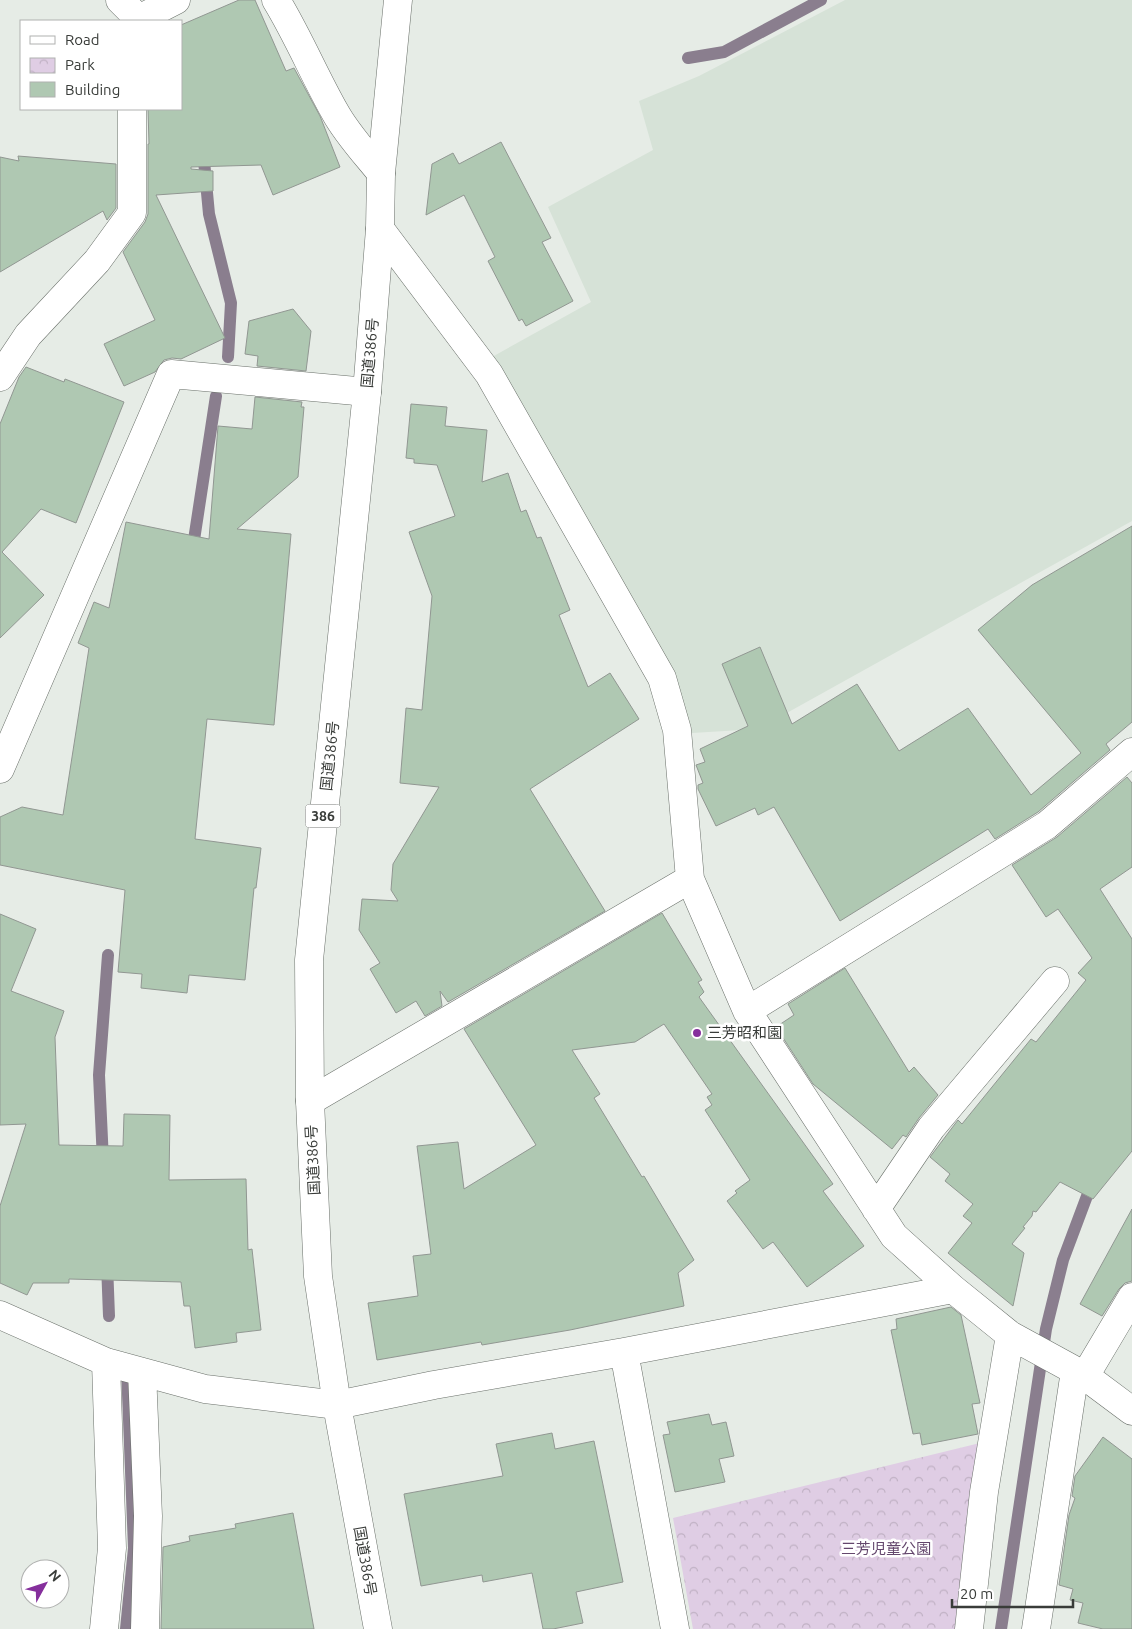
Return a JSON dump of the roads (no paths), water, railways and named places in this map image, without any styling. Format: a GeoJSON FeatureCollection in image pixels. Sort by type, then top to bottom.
{"type":"FeatureCollection","features":[{"type":"Feature","properties":{"kind":"main road"},"geometry":{"type":"LineString","coordinates":[[120,0],[138,20],[176,0]]}},
{"type":"Feature","properties":{"kind":"main road"},"geometry":{"type":"LineString","coordinates":[[276,0],[288,18],[336,113],[358,145],[381,173]]}},
{"type":"Feature","properties":{"kind":"main road","name":"国道386号"},"geometry":{"type":"LineString","coordinates":[[378,1629],[337,1405],[318,1276],[310,1101],[309,960],[367,392],[380,229],[381,173],[398,0]]}},
{"type":"Feature","properties":{"kind":"main road"},"geometry":{"type":"LineString","coordinates":[[0,377],[28,335],[97,261],[132,213],[132,110]]}},
{"type":"Feature","properties":{"kind":"main road"},"geometry":{"type":"LineString","coordinates":[[380,229],[489,374],[662,678],[677,730],[690,879],[747,1011],[894,1236],[953,1289],[1010,1335],[1080,1374],[1132,1411]]}},
{"type":"Feature","properties":{"kind":"main road"},"geometry":{"type":"LineString","coordinates":[[0,769],[171,374],[367,392]]}},
{"type":"Feature","properties":{"kind":"main road"},"geometry":{"type":"LineString","coordinates":[[747,1011],[1047,825],[1132,752]]}},
{"type":"Feature","properties":{"kind":"main road"},"geometry":{"type":"LineString","coordinates":[[310,1101],[690,879]]}},
{"type":"Feature","properties":{"kind":"main road"},"geometry":{"type":"LineString","coordinates":[[876,1209],[930,1128],[1055,981]]}},
{"type":"Feature","properties":{"kind":"main road"},"geometry":{"type":"LineString","coordinates":[[0,1315],[106,1362],[205,1389],[337,1405],[434,1385],[624,1352],[953,1289]]}},
{"type":"Feature","properties":{"kind":"main road"},"geometry":{"type":"LineString","coordinates":[[1036,1629],[1080,1374],[1132,1297]]}},
{"type":"Feature","properties":{"kind":"main road"},"geometry":{"type":"LineString","coordinates":[[969,1629],[984,1492],[1010,1335]]}},
{"type":"Feature","properties":{"kind":"main road"},"geometry":{"type":"LineString","coordinates":[[624,1352],[675,1629]]}},
{"type":"Feature","properties":{"kind":"main road"},"geometry":{"type":"LineString","coordinates":[[104,1629],[112,1548],[106,1362]]}},
{"type":"Feature","properties":{"kind":"main road"},"geometry":{"type":"LineString","coordinates":[[142,1372],[148,1516],[145,1629]]}},
{"type":"Feature","properties":{"kind":"waterway"},"geometry":{"type":"LineString","coordinates":[[688,58],[724,52],[821,0]]}},
{"type":"Feature","properties":{"kind":"waterway"},"geometry":{"type":"LineString","coordinates":[[203,150],[209,214],[231,303],[228,357]]}},
{"type":"Feature","properties":{"kind":"waterway"},"geometry":{"type":"LineString","coordinates":[[192,553],[216,396]]}},
{"type":"Feature","properties":{"kind":"waterway"},"geometry":{"type":"LineString","coordinates":[[103,1161],[99,1075],[108,955]]}},
{"type":"Feature","properties":{"kind":"waterway"},"geometry":{"type":"LineString","coordinates":[[1001,1629],[1046,1329],[1063,1260],[1093,1180]]}},
{"type":"Feature","properties":{"kind":"waterway"},"geometry":{"type":"LineString","coordinates":[[107,1264],[109,1316]]}},
{"type":"Feature","properties":{"kind":"waterway"},"geometry":{"type":"LineString","coordinates":[[126,1629],[134,1548],[127,1368]]}},
{"type":"Feature","properties":{"kind":"place","name":"三芳昭和園"},"geometry":{"type":"Point","coordinates":[697,1033]}},
{"type":"Feature","properties":{"kind":"park label","name":"三芳児童公園"},"geometry":{"type":"Point","coordinates":[886,1549]}}]}
